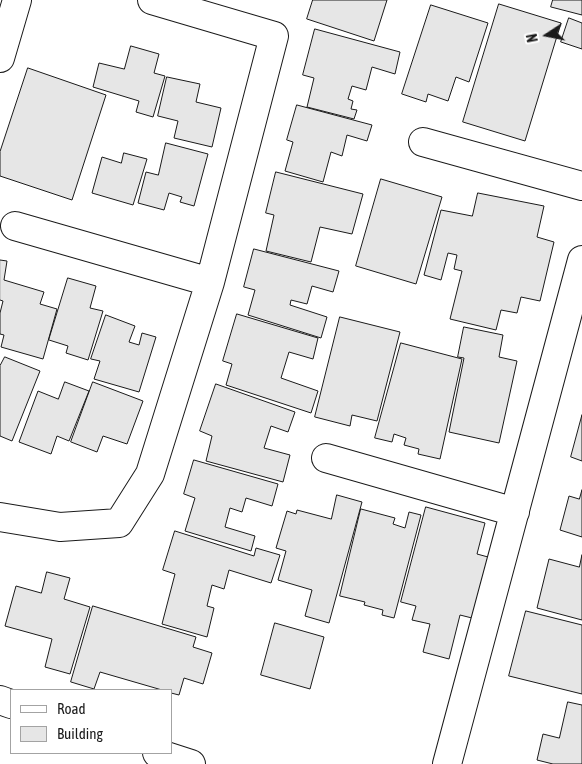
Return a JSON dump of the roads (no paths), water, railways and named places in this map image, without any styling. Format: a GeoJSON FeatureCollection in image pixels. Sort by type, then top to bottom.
{"type":"FeatureCollection","features":[{"type":"Feature","properties":{"kind":"street"},"geometry":{"type":"LineString","coordinates":[[0,58],[17,0]]}},
{"type":"Feature","properties":{"kind":"street"},"geometry":{"type":"LineString","coordinates":[[0,517],[60,527],[119,523],[150,474],[210,282],[274,36],[152,0]]}},
{"type":"Feature","properties":{"kind":"street"},"geometry":{"type":"LineString","coordinates":[[423,142],[582,186]]}},
{"type":"Feature","properties":{"kind":"street"},"geometry":{"type":"LineString","coordinates":[[15,226],[210,282]]}},
{"type":"Feature","properties":{"kind":"street"},"geometry":{"type":"LineString","coordinates":[[447,764],[582,260]]}},
{"type":"Feature","properties":{"kind":"street"},"geometry":{"type":"LineString","coordinates":[[326,458],[515,512]]}},
{"type":"Feature","properties":{"kind":"street"},"geometry":{"type":"LineString","coordinates":[[160,754],[190,764]]}}]}
